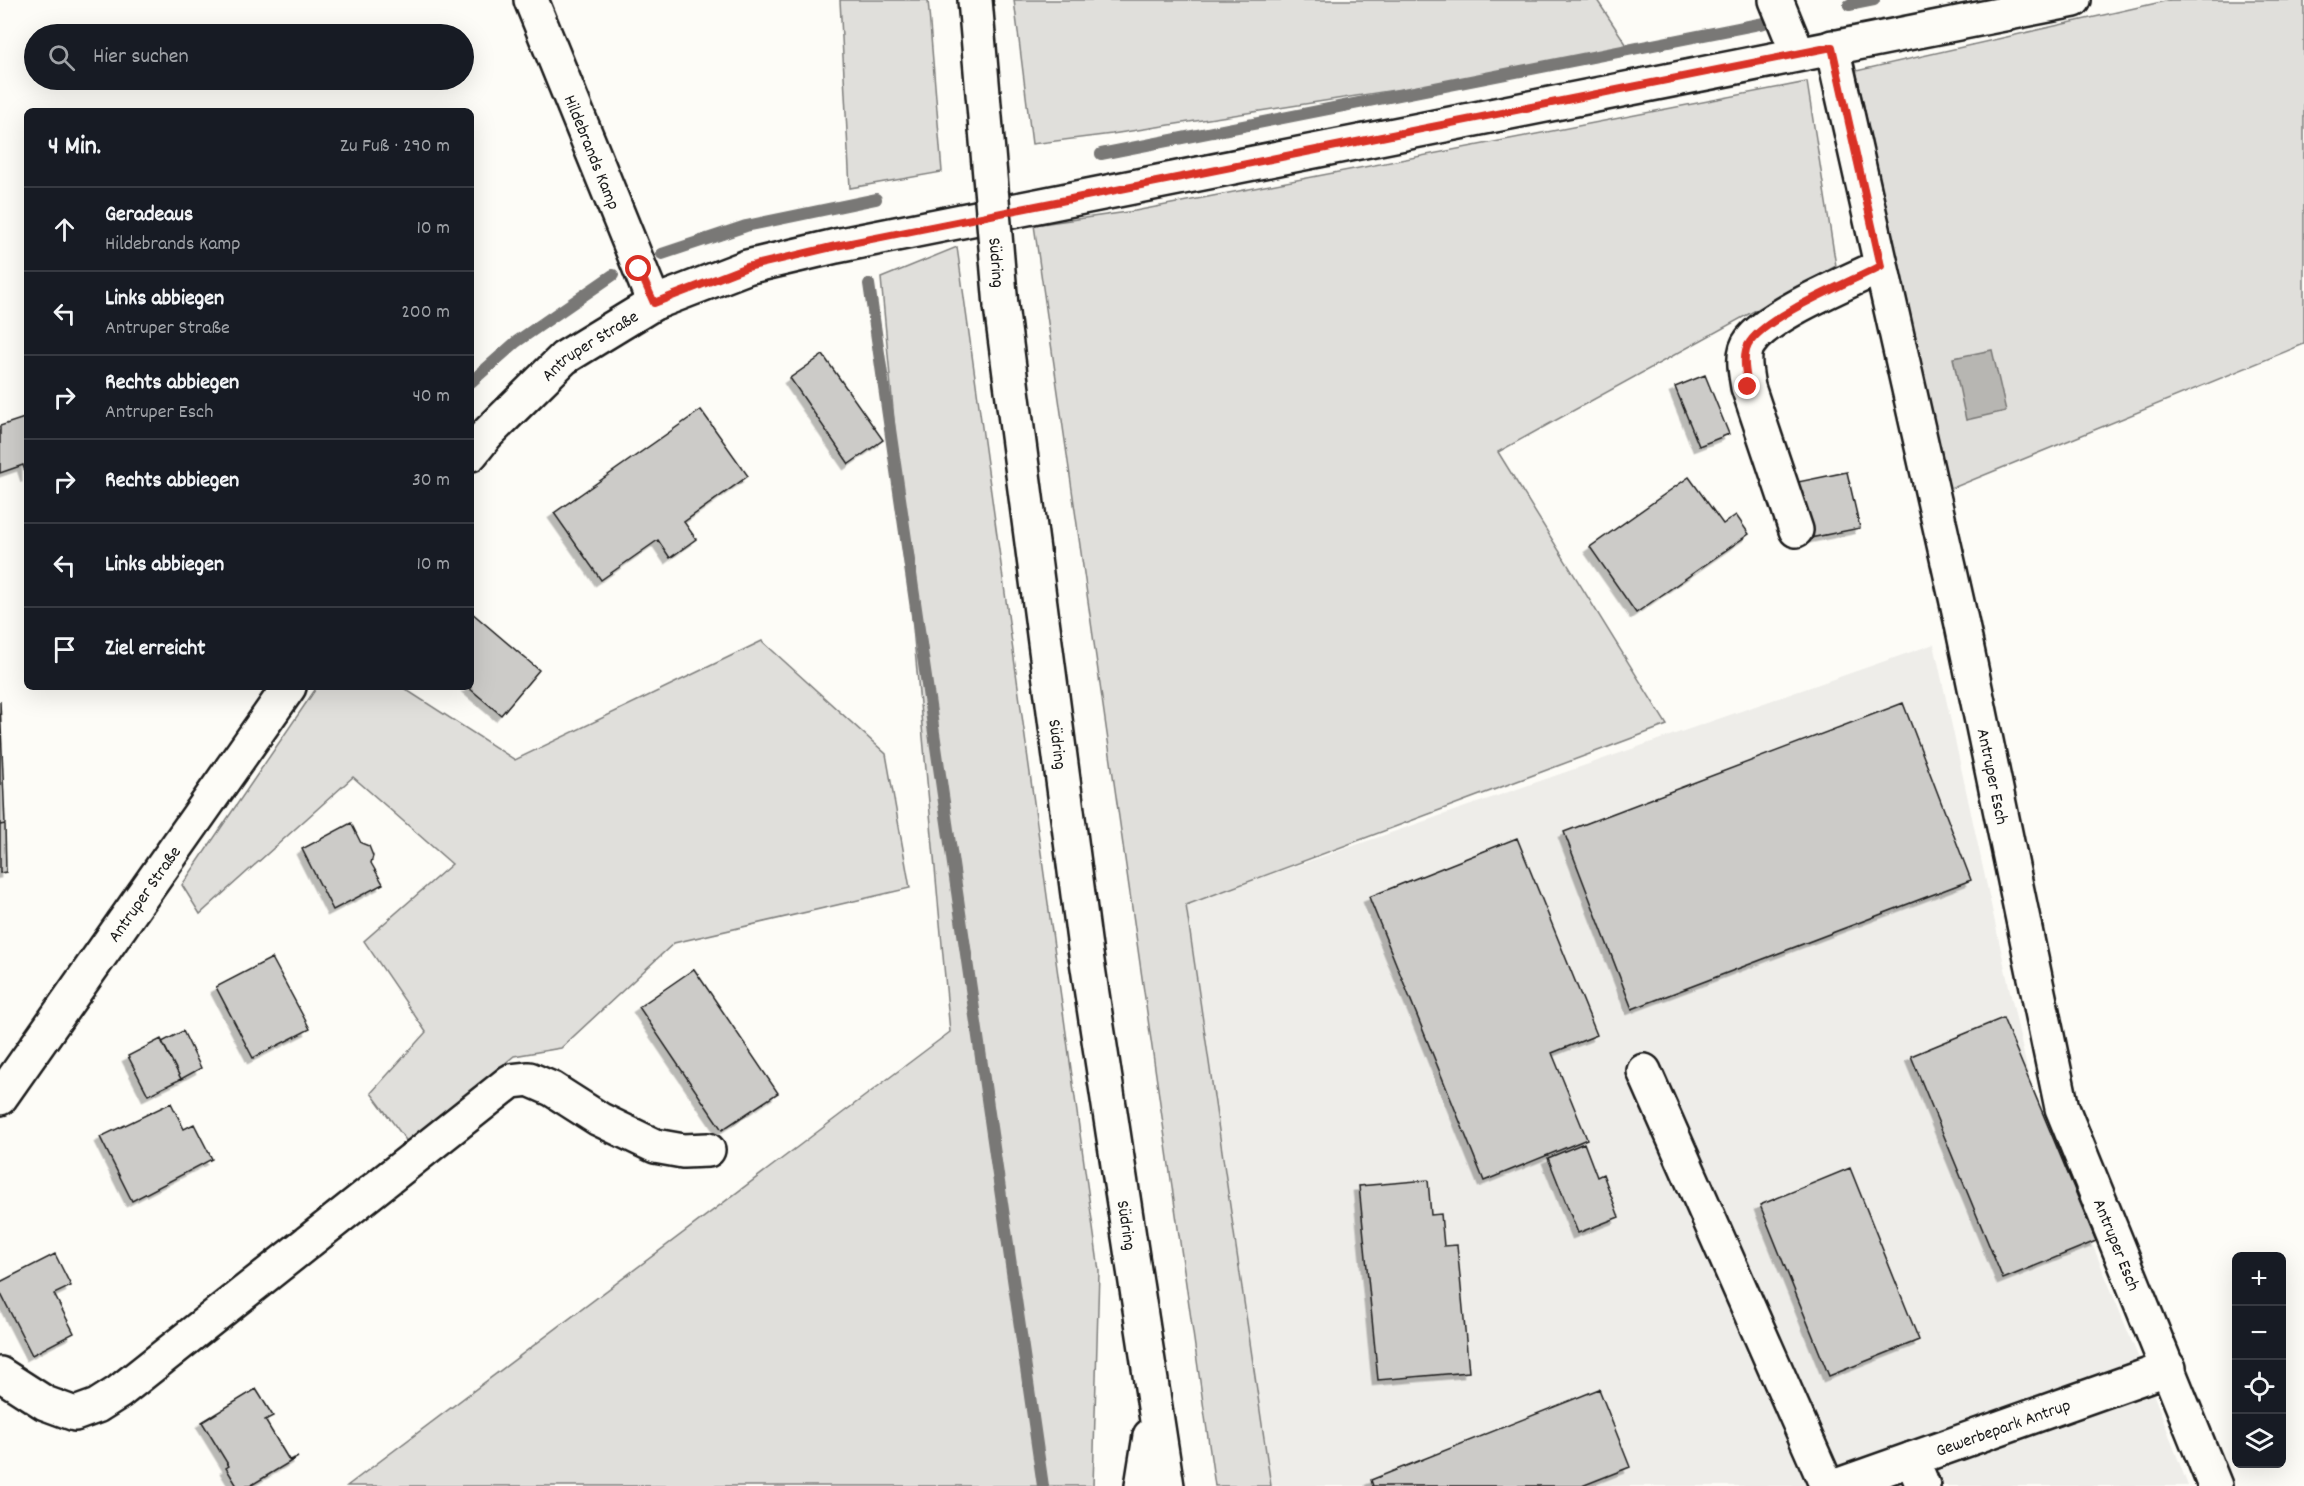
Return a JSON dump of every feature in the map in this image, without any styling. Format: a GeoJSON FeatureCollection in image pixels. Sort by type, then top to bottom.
{"type":"FeatureCollection","features":[{"type":"Feature","properties":{"kind":"street","name":"Hildebrands Kamp"},"geometry":{"type":"LineString","coordinates":[[531,0],[654,303]]}},
{"type":"Feature","properties":{"kind":"street","name":"Südring"},"geometry":{"type":"LineString","coordinates":[[975,0],[1001,306],[1083,936],[1154,1414],[1167,1486]]}},
{"type":"Feature","properties":{"kind":"street"},"geometry":{"type":"LineString","coordinates":[[1776,0],[1798,54]]}},
{"type":"Feature","properties":{"kind":"street","name":"Antruper Straße"},"geometry":{"type":"LineString","coordinates":[[474,450],[564,358],[654,303],[747,267],[836,246],[2074,0]]}},
{"type":"Feature","properties":{"kind":"street","name":"Antruper Esch"},"geometry":{"type":"LineString","coordinates":[[1832,47],[1961,620],[2062,1108],[2215,1486]]}},
{"type":"Feature","properties":{"kind":"street"},"geometry":{"type":"LineString","coordinates":[[1796,530],[1748,387],[1744,366],[1748,343],[1772,322],[1881,266]]}},
{"type":"Feature","properties":{"kind":"street","name":"Antruper Straße"},"geometry":{"type":"LineString","coordinates":[[0,1098],[287,690]]}},
{"type":"Feature","properties":{"kind":"street"},"geometry":{"type":"LineString","coordinates":[[1644,1071],[1827,1486]]}},
{"type":"Feature","properties":{"kind":"street"},"geometry":{"type":"LineString","coordinates":[[0,1374],[45,1403],[75,1414],[97,1406],[119,1392],[511,1081],[529,1079],[552,1089],[599,1119],[655,1146],[683,1151],[708,1150]]}},
{"type":"Feature","properties":{"kind":"street","name":"Gewerbepark Antrup"},"geometry":{"type":"LineString","coordinates":[[1836,1486],[1918,1472],[2169,1368]]}},
{"type":"Feature","properties":{"kind":"street"},"geometry":{"type":"LineString","coordinates":[[1142,1486],[1154,1414]]}},
{"type":"Feature","properties":{"kind":"shaded area"},"geometry":{"type":"Polygon","coordinates":[[[840,0],[928,0],[942,172],[850,188],[840,0]]]}},
{"type":"Feature","properties":{"kind":"shaded area"},"geometry":{"type":"Polygon","coordinates":[[[1014,0],[1597,0],[1632,53],[1112,134],[1032,144],[1014,0]]]}},
{"type":"Feature","properties":{"kind":"shaded area"},"geometry":{"type":"Polygon","coordinates":[[[2170,0],[2304,0],[2304,344],[1948,490],[1856,71],[2170,0]]]}},
{"type":"Feature","properties":{"kind":"shaded area"},"geometry":{"type":"Polygon","coordinates":[[[1807,82],[1836,266],[1498,452],[1667,725],[1186,905],[1271,1486],[1215,1486],[1034,225],[1135,211],[1807,82]]]}},
{"type":"Feature","properties":{"kind":"shaded area"},"geometry":{"type":"Polygon","coordinates":[[[957,247],[1099,1271],[1093,1486],[347,1486],[950,1032],[881,278],[957,247]]]}},
{"type":"Feature","properties":{"kind":"shaded area"},"geometry":{"type":"Polygon","coordinates":[[[1992,350],[2006,411],[1966,420],[1953,358],[1992,350]]]}},
{"type":"Feature","properties":{"kind":"shaded area"},"geometry":{"type":"Polygon","coordinates":[[[762,641],[886,754],[910,888],[674,943],[561,1048],[514,1056],[408,1143],[371,1093],[426,1032],[364,941],[452,864],[353,777],[200,914],[182,885],[315,690],[407,690],[515,760],[762,641]]]}},
{"type":"Feature","properties":{"kind":"shaded area"},"geometry":{"type":"Polygon","coordinates":[[[1934,644],[2034,1101],[2159,1408],[2188,1486],[1271,1486],[1186,904],[1934,644]]]}},
{"type":"Feature","properties":{"kind":"building"},"geometry":{"type":"Polygon","coordinates":[[[823,355],[883,440],[849,464],[790,378],[823,355]]]}},
{"type":"Feature","properties":{"kind":"building"},"geometry":{"type":"Polygon","coordinates":[[[1705,375],[1729,434],[1699,446],[1675,387],[1705,375]]]}},
{"type":"Feature","properties":{"kind":"building"},"geometry":{"type":"Polygon","coordinates":[[[701,410],[748,476],[684,522],[696,539],[670,558],[658,540],[601,580],[554,513],[701,410]]]}},
{"type":"Feature","properties":{"kind":"building"},"geometry":{"type":"Polygon","coordinates":[[[24,418],[24,468],[23,465],[0,473],[0,426],[24,418]]]}},
{"type":"Feature","properties":{"kind":"building"},"geometry":{"type":"Polygon","coordinates":[[[1847,472],[1860,528],[1810,538],[1798,482],[1847,472]]]}},
{"type":"Feature","properties":{"kind":"building"},"geometry":{"type":"Polygon","coordinates":[[[1689,477],[1723,524],[1736,515],[1749,534],[1636,613],[1590,547],[1689,477]]]}},
{"type":"Feature","properties":{"kind":"building"},"geometry":{"type":"Polygon","coordinates":[[[474,615],[539,670],[501,715],[472,690],[474,690],[474,615]]]}},
{"type":"Feature","properties":{"kind":"building"},"geometry":{"type":"Polygon","coordinates":[[[0,701],[5,824],[0,825],[0,701]]]}},
{"type":"Feature","properties":{"kind":"building"},"geometry":{"type":"Polygon","coordinates":[[[1903,703],[1971,880],[1632,1009],[1564,832],[1903,703]]]}},
{"type":"Feature","properties":{"kind":"building"},"geometry":{"type":"Polygon","coordinates":[[[351,823],[361,843],[369,846],[373,856],[371,863],[383,884],[333,910],[302,849],[351,823]]]}},
{"type":"Feature","properties":{"kind":"building"},"geometry":{"type":"Polygon","coordinates":[[[5,824],[6,872],[0,873],[0,825],[5,824]]]}},
{"type":"Feature","properties":{"kind":"building"},"geometry":{"type":"Polygon","coordinates":[[[1517,838],[1597,1035],[1552,1053],[1587,1139],[1484,1181],[1369,897],[1517,838]]]}},
{"type":"Feature","properties":{"kind":"building"},"geometry":{"type":"Polygon","coordinates":[[[272,958],[310,1029],[253,1058],[216,987],[272,958]]]}},
{"type":"Feature","properties":{"kind":"building"},"geometry":{"type":"Polygon","coordinates":[[[694,969],[778,1093],[722,1130],[639,1007],[694,969]]]}},
{"type":"Feature","properties":{"kind":"building"},"geometry":{"type":"Polygon","coordinates":[[[2003,1018],[2096,1241],[2003,1279],[1911,1056],[2003,1018]]]}},
{"type":"Feature","properties":{"kind":"building"},"geometry":{"type":"Polygon","coordinates":[[[183,1031],[201,1068],[181,1079],[162,1042],[183,1031]]]}},
{"type":"Feature","properties":{"kind":"building"},"geometry":{"type":"Polygon","coordinates":[[[161,1039],[181,1079],[148,1095],[128,1056],[161,1039]]]}},
{"type":"Feature","properties":{"kind":"building"},"geometry":{"type":"Polygon","coordinates":[[[171,1103],[184,1129],[194,1124],[212,1159],[132,1201],[100,1137],[171,1103]]]}},
{"type":"Feature","properties":{"kind":"building"},"geometry":{"type":"Polygon","coordinates":[[[1584,1143],[1597,1177],[1603,1174],[1619,1217],[1578,1233],[1548,1158],[1584,1143]]]}},
{"type":"Feature","properties":{"kind":"building"},"geometry":{"type":"Polygon","coordinates":[[[1850,1168],[1919,1340],[1829,1376],[1760,1205],[1850,1168]]]}},
{"type":"Feature","properties":{"kind":"building"},"geometry":{"type":"Polygon","coordinates":[[[1428,1180],[1431,1215],[1441,1214],[1444,1246],[1457,1245],[1469,1372],[1378,1380],[1359,1186],[1428,1180]]]}},
{"type":"Feature","properties":{"kind":"building"},"geometry":{"type":"Polygon","coordinates":[[[55,1254],[71,1286],[54,1294],[74,1333],[32,1355],[0,1292],[0,1282],[55,1254]]]}},
{"type":"Feature","properties":{"kind":"building"},"geometry":{"type":"Polygon","coordinates":[[[256,1389],[273,1416],[265,1420],[289,1460],[298,1457],[250,1486],[237,1486],[226,1468],[229,1466],[202,1422],[256,1389]]]}},
{"type":"Feature","properties":{"kind":"building"},"geometry":{"type":"Polygon","coordinates":[[[1599,1389],[1630,1467],[1582,1486],[1373,1486],[1371,1480],[1599,1389]]]}},
{"type":"Feature","properties":{"kind":"waterway"},"geometry":{"type":"LineString","coordinates":[[1849,5],[1874,0]]}},
{"type":"Feature","properties":{"kind":"waterway"},"geometry":{"type":"LineString","coordinates":[[1101,154],[1764,23]]}},
{"type":"Feature","properties":{"kind":"waterway"},"geometry":{"type":"LineString","coordinates":[[662,254],[746,226],[876,199]]}},
{"type":"Feature","properties":{"kind":"waterway"},"geometry":{"type":"LineString","coordinates":[[474,379],[516,342],[613,275]]}},
{"type":"Feature","properties":{"kind":"waterway"},"geometry":{"type":"LineString","coordinates":[[869,284],[1043,1486]]}},
{"type":"Feature","properties":{"kind":"route"},"geometry":{"type":"LineString","coordinates":[[639,269],[654,303],[747,267],[836,246],[1832,47],[1881,266],[1772,322],[1748,343],[1744,366],[1748,387]]}}]}
